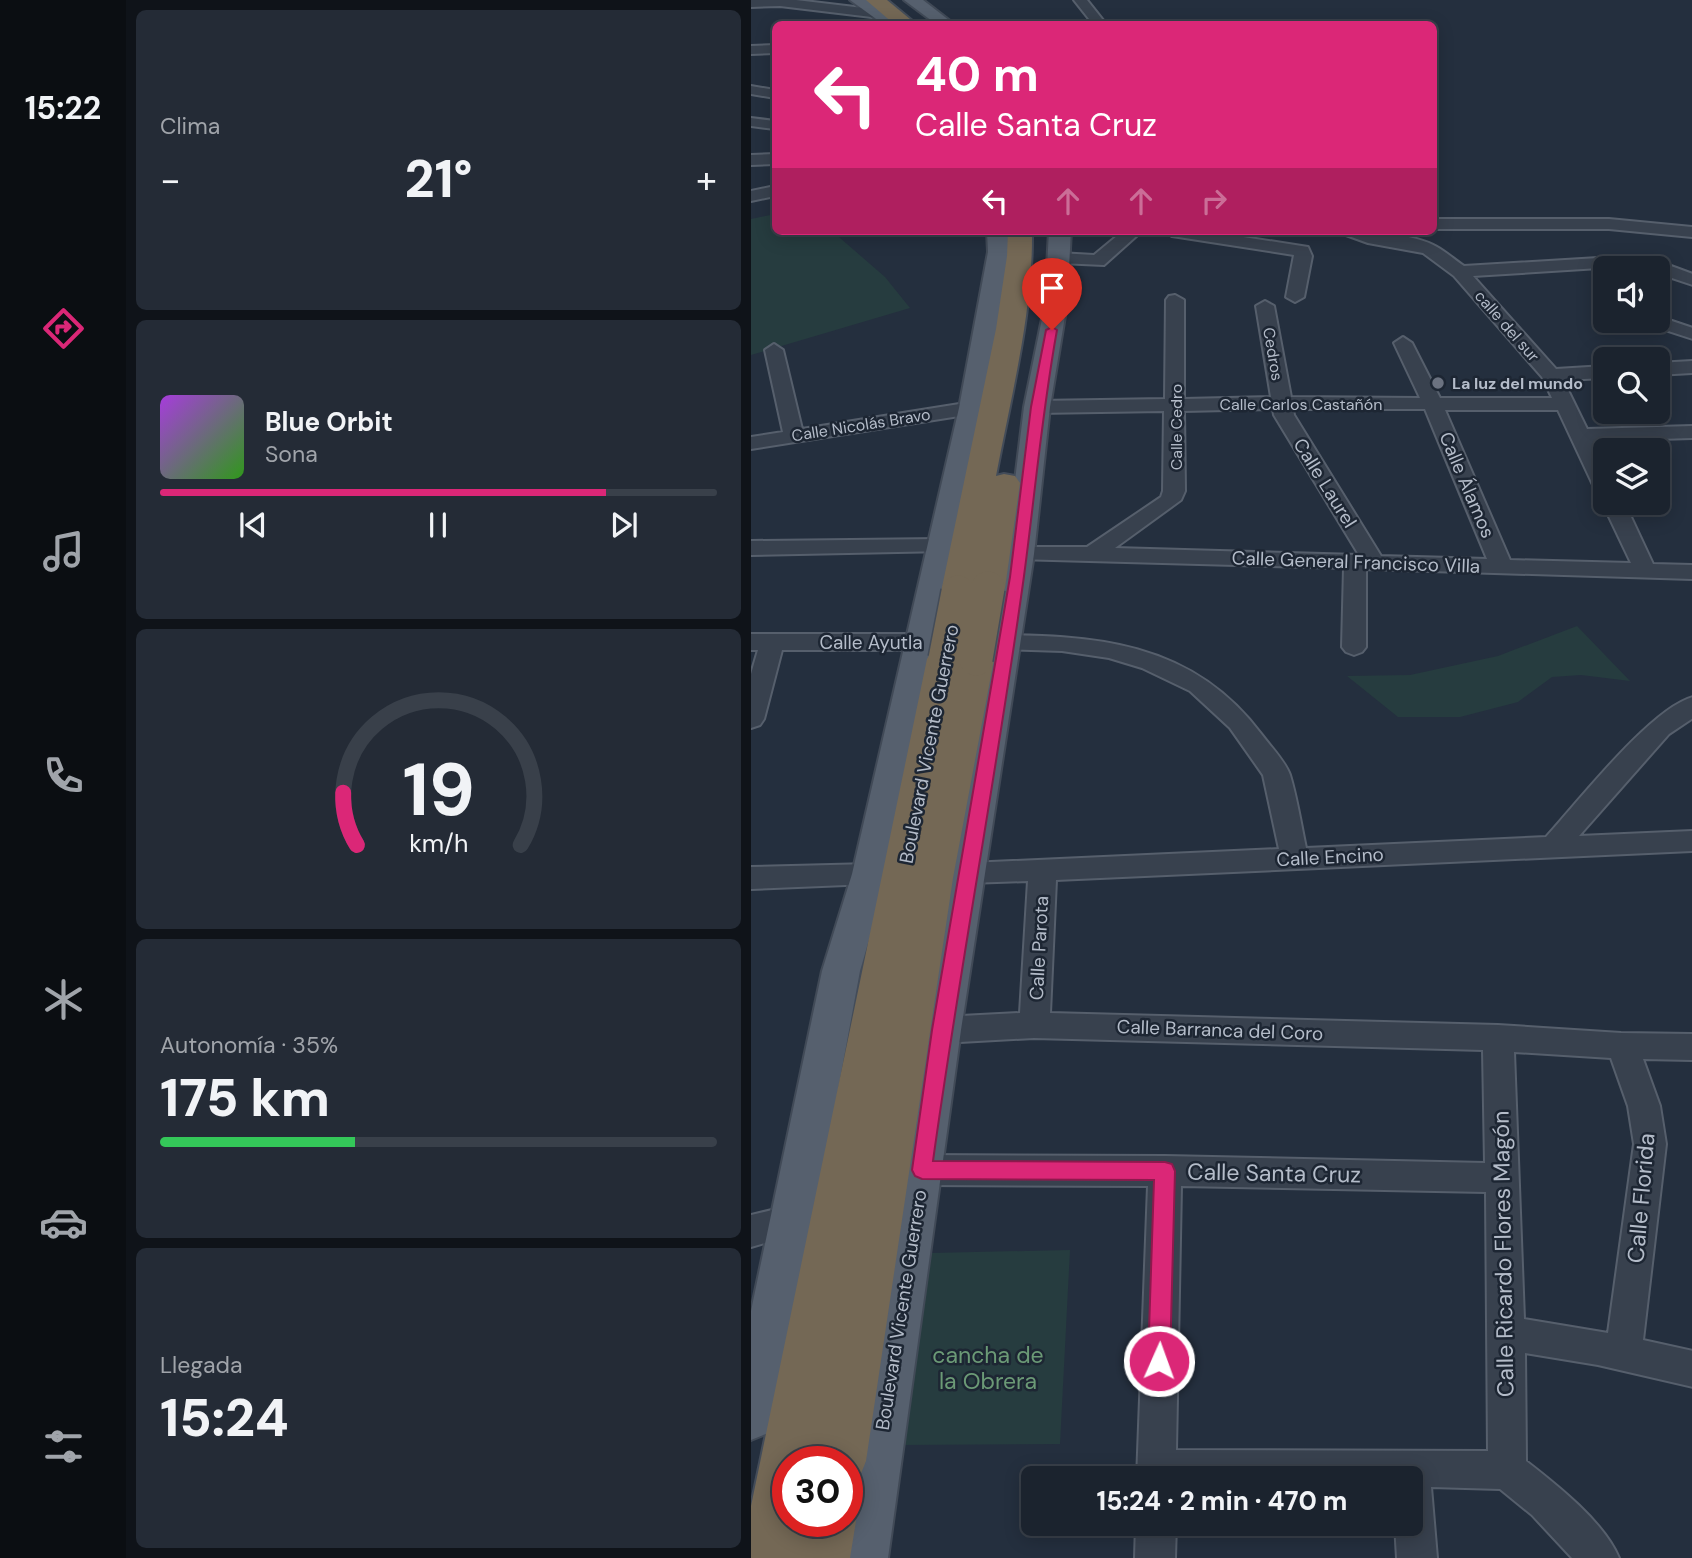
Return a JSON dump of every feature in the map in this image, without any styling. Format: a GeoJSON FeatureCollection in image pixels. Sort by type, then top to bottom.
{"type":"FeatureCollection","features":[{"type":"Feature","properties":{"kind":"highway"},"geometry":{"type":"LineString","coordinates":[[882,13],[899,21]]}},
{"type":"Feature","properties":{"kind":"highway"},"geometry":{"type":"LineString","coordinates":[[882,13],[913,21]]}},
{"type":"Feature","properties":{"kind":"highway","name":"Boulevard Vicente Guerrero"},"geometry":{"type":"LineString","coordinates":[[973,590],[1020,256],[1020,235]]}},
{"type":"Feature","properties":{"kind":"highway","name":"Boulevard Vicente Guerrero"},"geometry":{"type":"LineString","coordinates":[[792,1446],[973,590],[1053,240]]}},
{"type":"Feature","properties":{"kind":"highway","name":"Boulevard Vicente Guerrero"},"geometry":{"type":"LineString","coordinates":[[840,1446],[933,878],[961,651]]}},
{"type":"Feature","properties":{"kind":"highway"},"geometry":{"type":"LineString","coordinates":[[769,1558],[773,1537]]}},
{"type":"Feature","properties":{"kind":"highway"},"geometry":{"type":"LineString","coordinates":[[821,1558],[824,1537]]}},
{"type":"Feature","properties":{"kind":"main road"},"geometry":{"type":"LineString","coordinates":[[858,0],[882,13]]}},
{"type":"Feature","properties":{"kind":"main road"},"geometry":{"type":"LineString","coordinates":[[912,0],[942,21]]}},
{"type":"Feature","properties":{"kind":"main road","name":"Boulevard Vicente Guerrero"},"geometry":{"type":"LineString","coordinates":[[863,1558],[942,1030],[969,873],[961,651],[939,546],[971,408],[999,252],[998,235]]}},
{"type":"Feature","properties":{"kind":"main road","name":"Boulevard Vicente Guerrero"},"geometry":{"type":"LineString","coordinates":[[751,1416],[793,1220],[841,971],[869,874],[961,651],[1020,554],[1037,407],[1057,304],[1053,240]]}},
{"type":"Feature","properties":{"kind":"street"},"geometry":{"type":"LineString","coordinates":[[1080,0],[1098,21]]}},
{"type":"Feature","properties":{"kind":"street"},"geometry":{"type":"LineString","coordinates":[[751,3],[782,1],[790,9],[856,20],[882,13]]}},
{"type":"Feature","properties":{"kind":"street"},"geometry":{"type":"LineString","coordinates":[[751,50],[772,49]]}},
{"type":"Feature","properties":{"kind":"street"},"geometry":{"type":"LineString","coordinates":[[751,90],[772,94]]}},
{"type":"Feature","properties":{"kind":"street"},"geometry":{"type":"LineString","coordinates":[[751,122],[772,125]]}},
{"type":"Feature","properties":{"kind":"street"},"geometry":{"type":"LineString","coordinates":[[751,160],[772,159]]}},
{"type":"Feature","properties":{"kind":"street"},"geometry":{"type":"LineString","coordinates":[[751,196],[772,192]]}},
{"type":"Feature","properties":{"kind":"street"},"geometry":{"type":"LineString","coordinates":[[1437,224],[1609,224],[1692,232]]}},
{"type":"Feature","properties":{"kind":"street"},"geometry":{"type":"LineString","coordinates":[[1053,240],[1098,261],[1128,235]]}},
{"type":"Feature","properties":{"kind":"street"},"geometry":{"type":"LineString","coordinates":[[1198,235],[1302,251],[1295,297]]}},
{"type":"Feature","properties":{"kind":"street","name":"calle del sur"},"geometry":{"type":"LineString","coordinates":[[1362,235],[1429,249],[1460,272],[1551,374],[1593,462]]}},
{"type":"Feature","properties":{"kind":"street"},"geometry":{"type":"LineString","coordinates":[[1460,272],[1631,261],[1646,263],[1692,280]]}},
{"type":"Feature","properties":{"kind":"street"},"geometry":{"type":"LineString","coordinates":[[1587,264],[1593,270]]}},
{"type":"Feature","properties":{"kind":"street","name":"Calle Cedro"},"geometry":{"type":"LineString","coordinates":[[1092,554],[1170,500],[1176,477],[1175,300]]}},
{"type":"Feature","properties":{"kind":"street","name":"Cedros"},"geometry":{"type":"LineString","coordinates":[[1265,306],[1282,402]]}},
{"type":"Feature","properties":{"kind":"street"},"geometry":{"type":"LineString","coordinates":[[1670,326],[1692,334]]}},
{"type":"Feature","properties":{"kind":"street","name":"Calle Álamos"},"geometry":{"type":"LineString","coordinates":[[1403,343],[1433,404],[1501,566]]}},
{"type":"Feature","properties":{"kind":"street"},"geometry":{"type":"LineString","coordinates":[[774,350],[794,436]]}},
{"type":"Feature","properties":{"kind":"street"},"geometry":{"type":"LineString","coordinates":[[1670,368],[1692,367]]}},
{"type":"Feature","properties":{"kind":"street"},"geometry":{"type":"LineString","coordinates":[[1551,374],[1593,372]]}},
{"type":"Feature","properties":{"kind":"street","name":"Calle Carlos Castañón"},"geometry":{"type":"LineString","coordinates":[[1037,407],[1282,402],[1566,404]]}},
{"type":"Feature","properties":{"kind":"street","name":"Calle Laurel"},"geometry":{"type":"LineString","coordinates":[[1282,402],[1284,415],[1364,562]]}},
{"type":"Feature","properties":{"kind":"street","name":"Calle Nicolás Bravo"},"geometry":{"type":"LineString","coordinates":[[751,443],[971,408]]}},
{"type":"Feature","properties":{"kind":"street"},"geometry":{"type":"LineString","coordinates":[[1580,435],[1692,432]]}},
{"type":"Feature","properties":{"kind":"street"},"geometry":{"type":"LineString","coordinates":[[1619,515],[1645,570]]}},
{"type":"Feature","properties":{"kind":"street"},"geometry":{"type":"LineString","coordinates":[[751,548],[939,546]]}},
{"type":"Feature","properties":{"kind":"street","name":"Calle General Francisco Villa"},"geometry":{"type":"LineString","coordinates":[[1020,554],[1690,573]]}},
{"type":"Feature","properties":{"kind":"street"},"geometry":{"type":"LineString","coordinates":[[1354,647],[1357,574],[1364,562]]}},
{"type":"Feature","properties":{"kind":"street"},"geometry":{"type":"LineString","coordinates":[[751,719],[761,642]]}},
{"type":"Feature","properties":{"kind":"street","name":"Calle Ayutla"},"geometry":{"type":"LineString","coordinates":[[761,642],[961,651],[1062,643],[1111,650],[1151,662],[1199,685],[1239,722],[1276,773],[1295,859]]}},
{"type":"Feature","properties":{"kind":"street"},"geometry":{"type":"LineString","coordinates":[[1553,847],[1660,727],[1692,705]]}},
{"type":"Feature","properties":{"kind":"street","name":"Calle Encino"},"geometry":{"type":"LineString","coordinates":[[969,873],[1692,841]]}},
{"type":"Feature","properties":{"kind":"street","name":"Calle Parota"},"geometry":{"type":"LineString","coordinates":[[1034,1025],[1043,870]]}},
{"type":"Feature","properties":{"kind":"street"},"geometry":{"type":"LineString","coordinates":[[751,878],[869,874]]}},
{"type":"Feature","properties":{"kind":"street","name":"Calle Barranca del Coro"},"geometry":{"type":"LineString","coordinates":[[942,1030],[1034,1025],[1498,1038],[1621,1046],[1692,1047]]}},
{"type":"Feature","properties":{"kind":"street","name":"Calle Ricardo Flores Magón"},"geometry":{"type":"LineString","coordinates":[[1498,1038],[1507,1333],[1508,1470]]}},
{"type":"Feature","properties":{"kind":"street","name":"Calle Florida"},"geometry":{"type":"LineString","coordinates":[[1621,1046],[1639,1084],[1648,1115],[1650,1144],[1623,1354]]}},
{"type":"Feature","properties":{"kind":"street","name":"Calle Santa Cruz"},"geometry":{"type":"LineString","coordinates":[[922,1170],[1165,1171],[1501,1178]]}},
{"type":"Feature","properties":{"kind":"street"},"geometry":{"type":"LineString","coordinates":[[1157,1466],[1165,1171]]}},
{"type":"Feature","properties":{"kind":"street"},"geometry":{"type":"LineString","coordinates":[[751,1231],[793,1220]]}},
{"type":"Feature","properties":{"kind":"street"},"geometry":{"type":"LineString","coordinates":[[1507,1333],[1692,1369]]}},
{"type":"Feature","properties":{"kind":"street"},"geometry":{"type":"LineString","coordinates":[[1423,1468],[1508,1470],[1546,1501],[1599,1558]]}},
{"type":"Feature","properties":{"kind":"street"},"geometry":{"type":"LineString","coordinates":[[1155,1558],[1156,1536]]}},
{"type":"Feature","properties":{"kind":"street"},"geometry":{"type":"LineString","coordinates":[[1415,1536],[1417,1558]]}},
{"type":"Feature","properties":{"kind":"green space"},"geometry":{"type":"Polygon","coordinates":[[[772,215],[772,235],[837,235],[885,277],[910,308],[751,355],[751,219],[772,215]]]}},
{"type":"Feature","properties":{"kind":"green space"},"geometry":{"type":"Polygon","coordinates":[[[1577,626],[1630,681],[1581,675],[1552,677],[1518,702],[1460,717],[1398,717],[1347,676],[1410,675],[1498,656],[1577,626]]]}},
{"type":"Feature","properties":{"kind":"green space","name":"cancha de la Obrera"},"geometry":{"type":"Polygon","coordinates":[[[1070,1250],[1060,1444],[899,1445],[931,1253],[1070,1250]]]}},
{"type":"Feature","properties":{"kind":"place","name":"La luz del mundo"},"geometry":{"type":"Point","coordinates":[1438,383]}},
{"type":"Feature","properties":{"kind":"route"},"geometry":{"type":"LineString","coordinates":[[1052,330],[1037,407],[1017,577],[942,1030],[922,1170],[1165,1171],[1159,1361]]}}]}
